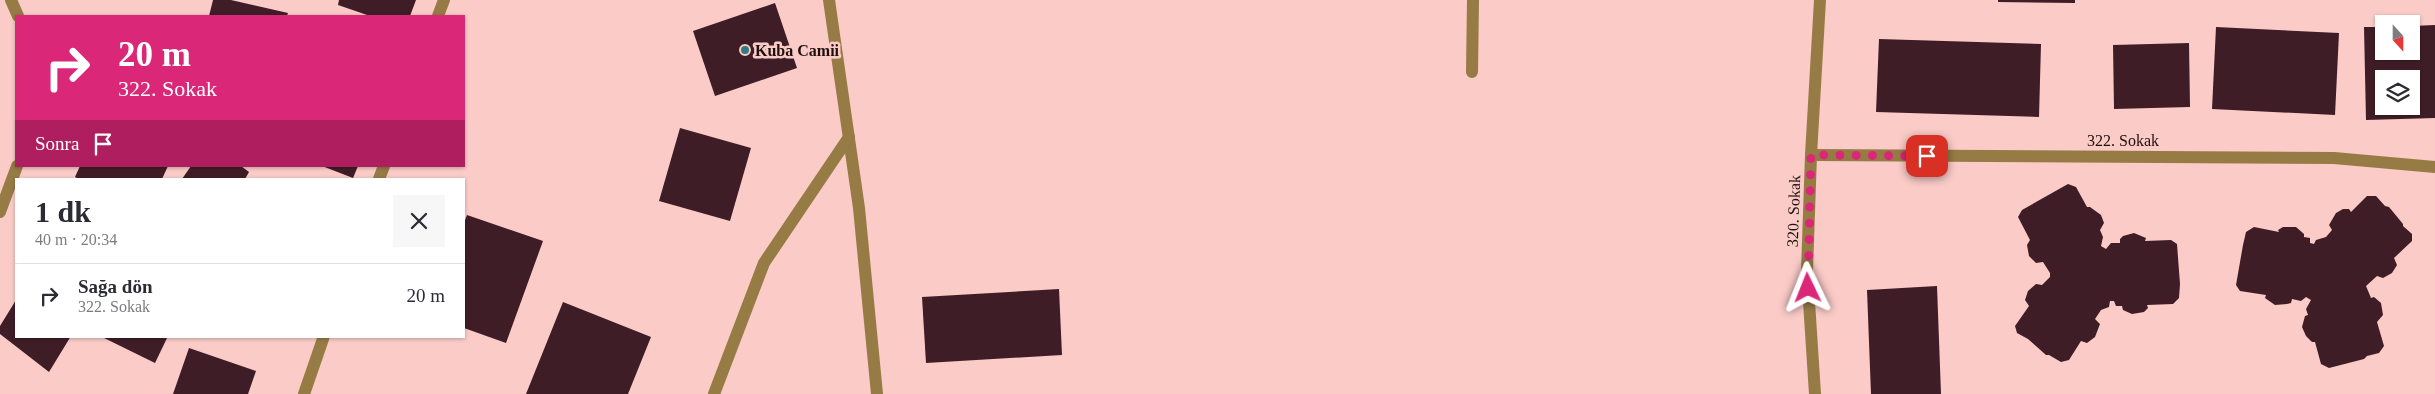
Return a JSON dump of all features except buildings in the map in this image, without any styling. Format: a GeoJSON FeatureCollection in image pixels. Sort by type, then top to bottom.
{"type":"FeatureCollection","features":[{"type":"Feature","properties":{"kind":"street"},"geometry":{"type":"LineString","coordinates":[[11,0],[18,15]]}},
{"type":"Feature","properties":{"kind":"street"},"geometry":{"type":"LineString","coordinates":[[438,15],[444,0]]}},
{"type":"Feature","properties":{"kind":"street"},"geometry":{"type":"LineString","coordinates":[[829,0],[860,208],[877,394]]}},
{"type":"Feature","properties":{"kind":"street"},"geometry":{"type":"LineString","coordinates":[[1472,72],[1473,0]]}},
{"type":"Feature","properties":{"kind":"street","name":"320. Sokak"},"geometry":{"type":"LineString","coordinates":[[1815,394],[1807,271],[1811,155],[1820,0]]}},
{"type":"Feature","properties":{"kind":"street"},"geometry":{"type":"LineString","coordinates":[[714,394],[764,263],[849,137]]}},
{"type":"Feature","properties":{"kind":"street","name":"322. Sokak"},"geometry":{"type":"LineString","coordinates":[[1811,155],[2334,158],[2435,167]]}},
{"type":"Feature","properties":{"kind":"street"},"geometry":{"type":"LineString","coordinates":[[0,212],[17,167]]}},
{"type":"Feature","properties":{"kind":"street"},"geometry":{"type":"LineString","coordinates":[[304,394],[323,338]]}},
{"type":"Feature","properties":{"kind":"place","name":"Kuba Camii"},"geometry":{"type":"Point","coordinates":[745,50]}},
{"type":"Feature","properties":{"kind":"route"},"geometry":{"type":"LineString","coordinates":[[1808,288],[1811,155],[1927,156]]}}]}
